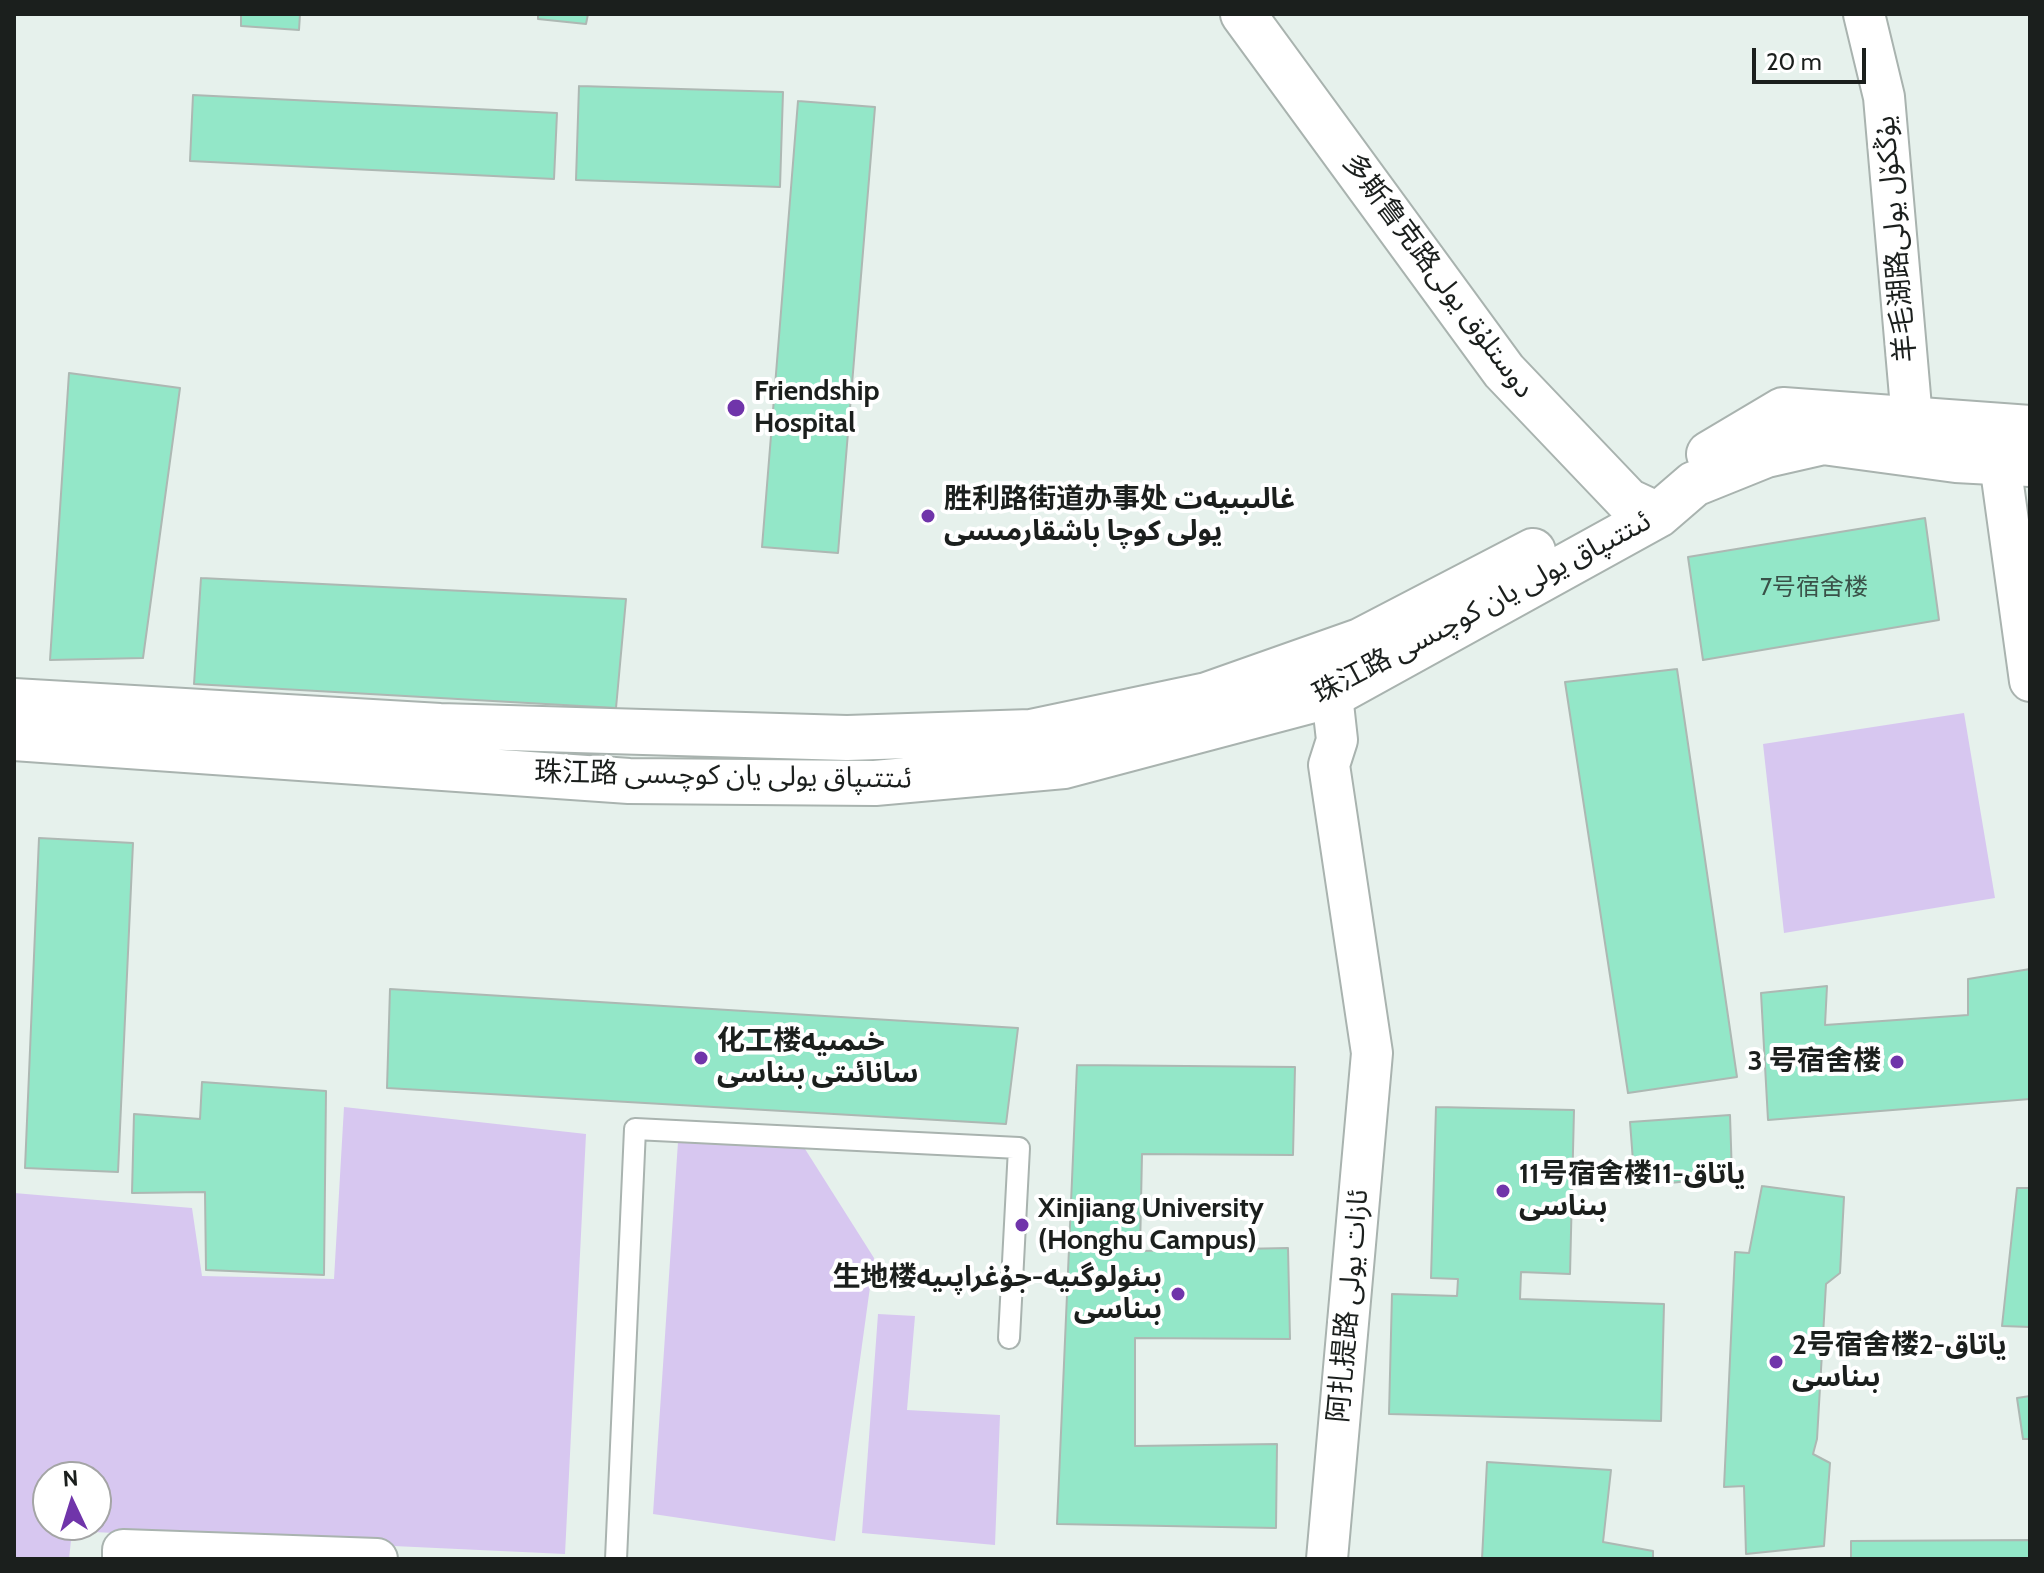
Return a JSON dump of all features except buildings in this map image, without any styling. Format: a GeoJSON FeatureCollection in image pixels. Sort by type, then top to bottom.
{"type":"FeatureCollection","features":[{"type":"Feature","properties":{"kind":"street","name":"多斯鲁克路دوستلۇق يولى"},"geometry":{"type":"LineString","coordinates":[[1243,14],[1504,371],[1643,508]]}},
{"type":"Feature","properties":{"kind":"street","name":"羊毛湖路يۇڭكۆل يولى"},"geometry":{"type":"LineString","coordinates":[[1864,14],[1884,97],[1912,419]]}},
{"type":"Feature","properties":{"kind":"street","name":"珠江路 ئىتتىپاق يولى يان كوچىسى"},"geometry":{"type":"LineString","coordinates":[[14,738],[629,781],[875,783],[1064,766],[1331,691],[1643,508],[1783,410],[2030,428]]}},
{"type":"Feature","properties":{"kind":"street","name":"珠江路 ئىتتىپاق يولى يان كوچىسى"},"geometry":{"type":"LineString","coordinates":[[14,701],[472,727],[847,738],[1031,732],[1207,695],[1360,641],[1694,484],[1766,455],[1823,442],[2015,464]]}},
{"type":"Feature","properties":{"kind":"street"},"geometry":{"type":"LineString","coordinates":[[2015,464],[2030,681]]}},
{"type":"Feature","properties":{"kind":"street","name":"阿扎提路 ئازات يولى"},"geometry":{"type":"LineString","coordinates":[[1327,1559],[1372,1053],[1329,765],[1337,740],[1331,691]]}},
{"type":"Feature","properties":{"kind":"street"},"geometry":{"type":"LineString","coordinates":[[123,1555],[377,1559]]}},
{"type":"Feature","properties":{"kind":"lane"},"geometry":{"type":"LineString","coordinates":[[616,1559],[635,1129],[1019,1148],[1009,1338]]}},
{"type":"Feature","properties":{"kind":"shaded area"},"geometry":{"type":"Polygon","coordinates":[[[1964,713],[1995,898],[1784,933],[1763,744],[1964,713]]]}},
{"type":"Feature","properties":{"kind":"shaded area"},"geometry":{"type":"Polygon","coordinates":[[[344,1107],[586,1134],[565,1554],[112,1533],[112,1461],[32,1461],[32,1541],[71,1541],[69,1559],[14,1559],[14,1193],[192,1208],[202,1276],[334,1279],[344,1107]]]}},
{"type":"Feature","properties":{"kind":"shaded area"},"geometry":{"type":"Polygon","coordinates":[[[800,1141],[874,1258],[835,1541],[653,1514],[678,1142],[800,1141]]]}},
{"type":"Feature","properties":{"kind":"shaded area"},"geometry":{"type":"Polygon","coordinates":[[[878,1314],[915,1316],[907,1410],[1000,1415],[995,1545],[862,1533],[878,1314]]]}},
{"type":"Feature","properties":{"kind":"place","name":"Friendship Hospital"},"geometry":{"type":"Point","coordinates":[736,408]}},
{"type":"Feature","properties":{"kind":"place","name":"胜利路街道办事处 غالىبىيەت يولى كوچا باشقارمىسى"},"geometry":{"type":"Point","coordinates":[928,516]}},
{"type":"Feature","properties":{"kind":"place","name":"化工楼خىمىيە سانائىتى بىناسى"},"geometry":{"type":"Point","coordinates":[701,1058]}},
{"type":"Feature","properties":{"kind":"place","name":"3 号宿舍楼"},"geometry":{"type":"Point","coordinates":[1897,1062]}},
{"type":"Feature","properties":{"kind":"place","name":"11号宿舍楼11-ياتاق بىناسى"},"geometry":{"type":"Point","coordinates":[1503,1191]}},
{"type":"Feature","properties":{"kind":"place","name":"Xinjiang University (Honghu Campus)"},"geometry":{"type":"Point","coordinates":[1022,1225]}},
{"type":"Feature","properties":{"kind":"place","name":"生地楼بىئولوگىيە-جۇغراپىيە بىناسى"},"geometry":{"type":"Point","coordinates":[1178,1294]}},
{"type":"Feature","properties":{"kind":"place","name":"2号宿舍楼2-ياتاق بىناسى"},"geometry":{"type":"Point","coordinates":[1776,1362]}}]}
